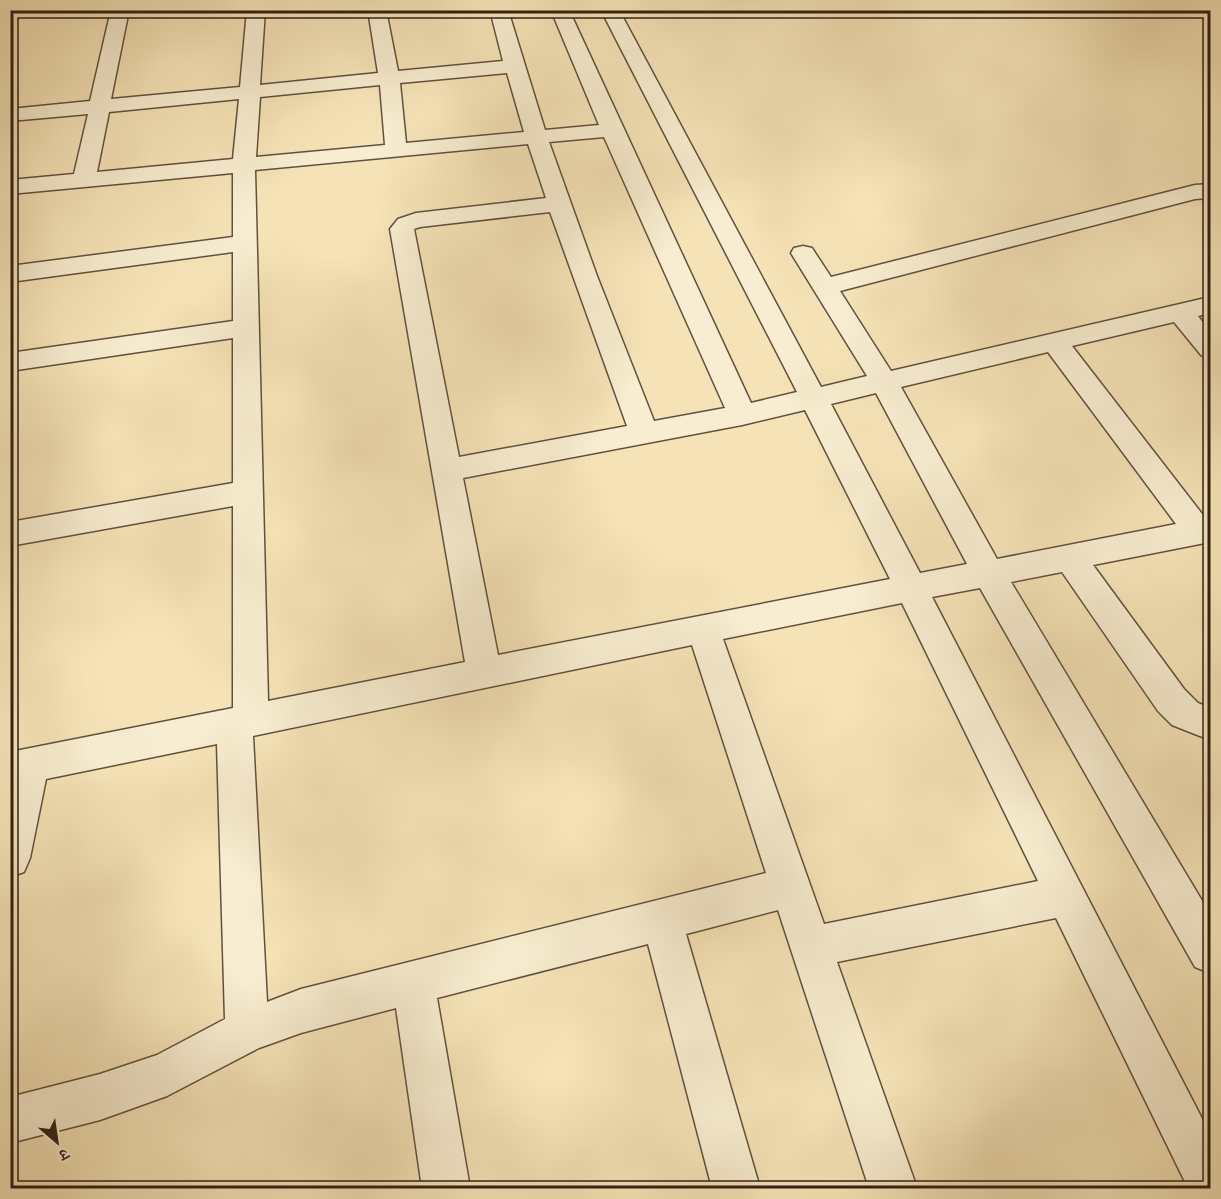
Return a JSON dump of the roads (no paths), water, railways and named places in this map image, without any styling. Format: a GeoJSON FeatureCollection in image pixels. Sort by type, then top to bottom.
{"type":"FeatureCollection","features":[{"type":"Feature","properties":{"kind":"street"},"geometry":{"type":"LineString","coordinates":[[84,180],[120,10]]}},
{"type":"Feature","properties":{"kind":"street"},"geometry":{"type":"LineString","coordinates":[[247,1031],[242,722],[247,492],[244,165],[256,10]]}},
{"type":"Feature","properties":{"kind":"street"},"geometry":{"type":"LineString","coordinates":[[377,10],[389,78],[396,151]]}},
{"type":"Feature","properties":{"kind":"street"},"geometry":{"type":"LineString","coordinates":[[499,10],[514,66],[558,204],[644,433]]}},
{"type":"Feature","properties":{"kind":"street"},"geometry":{"type":"LineString","coordinates":[[560,10],[742,415]]}},
{"type":"Feature","properties":{"kind":"street"},"geometry":{"type":"LineString","coordinates":[[610,10],[713,203],[912,589],[1210,1182]]}},
{"type":"Feature","properties":{"kind":"street"},"geometry":{"type":"LineString","coordinates":[[10,115],[514,66]]}},
{"type":"Feature","properties":{"kind":"street"},"geometry":{"type":"LineString","coordinates":[[10,187],[612,130]]}},
{"type":"Feature","properties":{"kind":"street"},"geometry":{"type":"LineString","coordinates":[[824,287],[1183,195],[1210,191]]}},
{"type":"Feature","properties":{"kind":"street"},"geometry":{"type":"LineString","coordinates":[[484,674],[402,229],[406,224],[416,220],[558,204]]}},
{"type":"Feature","properties":{"kind":"street"},"geometry":{"type":"LineString","coordinates":[[10,274],[244,243]]}},
{"type":"Feature","properties":{"kind":"street"},"geometry":{"type":"LineString","coordinates":[[803,253],[884,382],[989,574],[1205,932]]}},
{"type":"Feature","properties":{"kind":"street"},"geometry":{"type":"LineString","coordinates":[[446,470],[742,415],[1210,305]]}},
{"type":"Feature","properties":{"kind":"street"},"geometry":{"type":"LineString","coordinates":[[1180,312],[1210,349]]}},
{"type":"Feature","properties":{"kind":"street"},"geometry":{"type":"LineString","coordinates":[[10,362],[244,328]]}},
{"type":"Feature","properties":{"kind":"street"},"geometry":{"type":"LineString","coordinates":[[10,858],[20,767],[703,629],[1205,531],[1055,342]]}},
{"type":"Feature","properties":{"kind":"street"},"geometry":{"type":"LineString","coordinates":[[10,534],[247,492]]}},
{"type":"Feature","properties":{"kind":"street"},"geometry":{"type":"LineString","coordinates":[[1070,558],[1171,700],[1185,714],[1210,724]]}},
{"type":"Feature","properties":{"kind":"street"},"geometry":{"type":"LineString","coordinates":[[703,629],[893,1188]]}},
{"type":"Feature","properties":{"kind":"street"},"geometry":{"type":"LineString","coordinates":[[10,1120],[100,1097],[167,1074],[247,1031],[301,1011],[791,887]]}},
{"type":"Feature","properties":{"kind":"street"},"geometry":{"type":"LineString","coordinates":[[811,947],[1067,896]]}},
{"type":"Feature","properties":{"kind":"street"},"geometry":{"type":"LineString","coordinates":[[662,920],[736,1188]]}},
{"type":"Feature","properties":{"kind":"street"},"geometry":{"type":"LineString","coordinates":[[413,982],[446,1188]]}}]}
